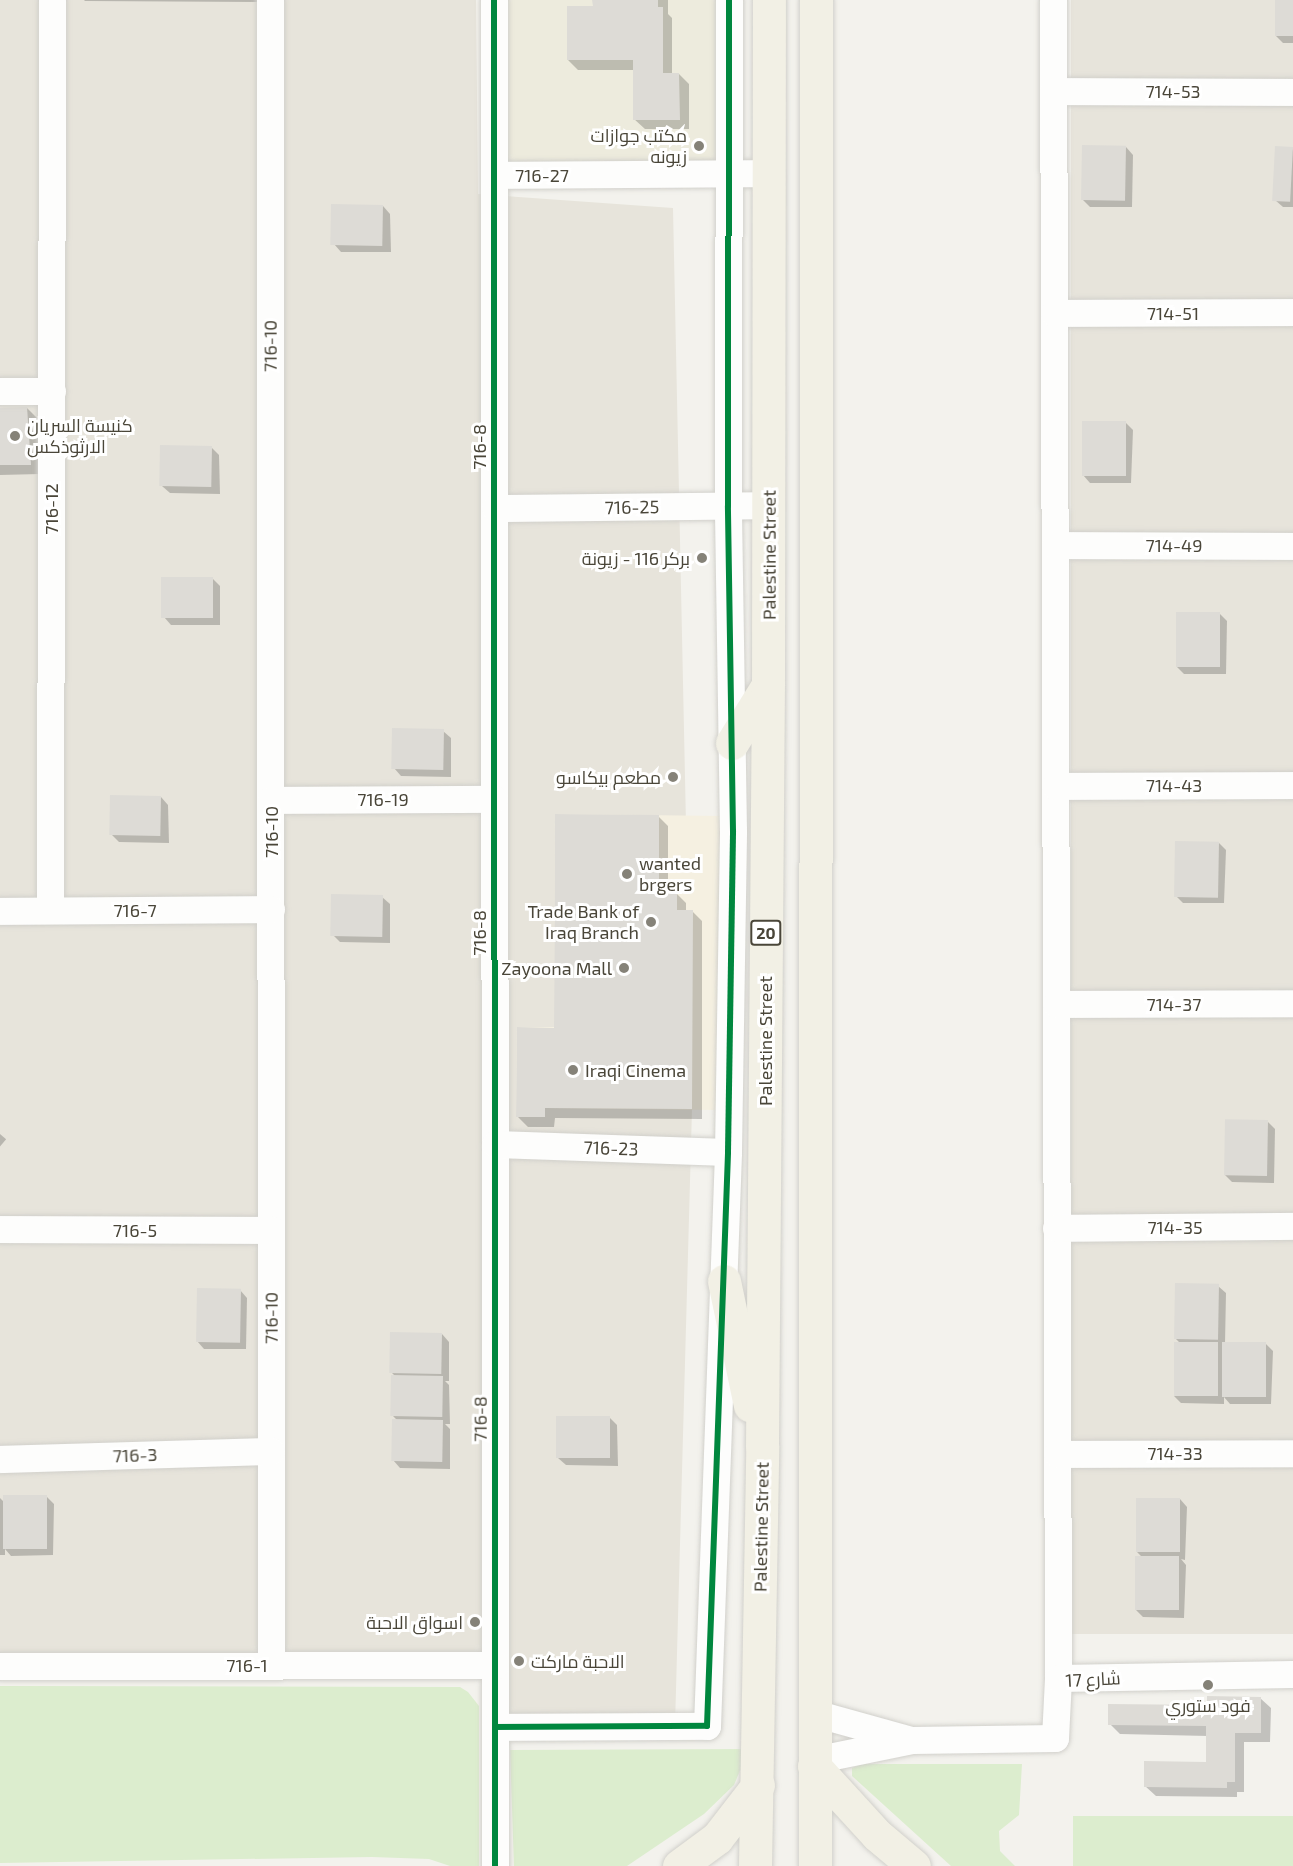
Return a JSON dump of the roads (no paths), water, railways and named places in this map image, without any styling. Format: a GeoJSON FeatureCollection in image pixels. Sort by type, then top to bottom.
{"type":"FeatureCollection","features":[{"type":"Feature","properties":{"kind":"main road","name":"Palestine Street"},"geometry":{"type":"LineString","coordinates":[[754,1866],[758,1785],[762,1446],[769,505],[769,0]]}},
{"type":"Feature","properties":{"kind":"main road"},"geometry":{"type":"LineString","coordinates":[[814,1866],[816,0]]}},
{"type":"Feature","properties":{"kind":"main road"},"geometry":{"type":"LineString","coordinates":[[732,743],[768,685]]}},
{"type":"Feature","properties":{"kind":"main road"},"geometry":{"type":"LineString","coordinates":[[724,1281],[740,1364],[762,1446]]}},
{"type":"Feature","properties":{"kind":"main road"},"geometry":{"type":"LineString","coordinates":[[814,1763],[877,1834],[914,1866]]}},
{"type":"Feature","properties":{"kind":"main road"},"geometry":{"type":"LineString","coordinates":[[680,1866],[717,1838],[758,1785]]}},
{"type":"Feature","properties":{"kind":"street","name":"716-12"},"geometry":{"type":"LineString","coordinates":[[50,910],[52,0]]}},
{"type":"Feature","properties":{"kind":"street","name":"716-10"},"geometry":{"type":"LineString","coordinates":[[270,0],[271,1665]]}},
{"type":"Feature","properties":{"kind":"street","name":"716-8"},"geometry":{"type":"LineString","coordinates":[[494,0],[495,1866]]}},
{"type":"Feature","properties":{"kind":"street"},"geometry":{"type":"LineString","coordinates":[[495,1727],[707,1726],[728,1152],[732,743],[729,506],[729,0]]}},
{"type":"Feature","properties":{"kind":"street"},"geometry":{"type":"LineString","coordinates":[[1053,0],[1058,1678]]}},
{"type":"Feature","properties":{"kind":"street","name":"714-53"},"geometry":{"type":"LineString","coordinates":[[1053,91],[1293,92]]}},
{"type":"Feature","properties":{"kind":"street","name":"716-27"},"geometry":{"type":"LineString","coordinates":[[494,176],[770,173]]}},
{"type":"Feature","properties":{"kind":"street","name":"714-51"},"geometry":{"type":"LineString","coordinates":[[1054,313],[1293,312]]}},
{"type":"Feature","properties":{"kind":"street"},"geometry":{"type":"LineString","coordinates":[[0,391],[52,391]]}},
{"type":"Feature","properties":{"kind":"street","name":"716-25"},"geometry":{"type":"LineString","coordinates":[[495,508],[769,505]]}},
{"type":"Feature","properties":{"kind":"street","name":"714-49"},"geometry":{"type":"LineString","coordinates":[[1054,545],[1293,546]]}},
{"type":"Feature","properties":{"kind":"street","name":"714-43"},"geometry":{"type":"LineString","coordinates":[[1055,786],[1293,785]]}},
{"type":"Feature","properties":{"kind":"street","name":"716-19"},"geometry":{"type":"LineString","coordinates":[[271,800],[494,799]]}},
{"type":"Feature","properties":{"kind":"street","name":"716-7"},"geometry":{"type":"LineString","coordinates":[[0,911],[271,909]]}},
{"type":"Feature","properties":{"kind":"street","name":"714-37"},"geometry":{"type":"LineString","coordinates":[[1056,1004],[1293,1003]]}},
{"type":"Feature","properties":{"kind":"street","name":"716-23"},"geometry":{"type":"LineString","coordinates":[[495,1144],[728,1152]]}},
{"type":"Feature","properties":{"kind":"street","name":"714-35"},"geometry":{"type":"LineString","coordinates":[[1056,1228],[1293,1226]]}},
{"type":"Feature","properties":{"kind":"street","name":"716-5"},"geometry":{"type":"LineString","coordinates":[[0,1229],[271,1230]]}},
{"type":"Feature","properties":{"kind":"street","name":"716-3"},"geometry":{"type":"LineString","coordinates":[[0,1459],[271,1451]]}},
{"type":"Feature","properties":{"kind":"street","name":"714-33"},"geometry":{"type":"LineString","coordinates":[[1057,1454],[1293,1453]]}},
{"type":"Feature","properties":{"kind":"street","name":"716-1"},"geometry":{"type":"LineString","coordinates":[[0,1666],[495,1665]]}},
{"type":"Feature","properties":{"kind":"street","name":"شارع 17"},"geometry":{"type":"LineString","coordinates":[[814,1763],[912,1740],[1055,1738],[1058,1678],[1293,1674]]}},
{"type":"Feature","properties":{"kind":"street","name":"شارع 17"},"geometry":{"type":"LineString","coordinates":[[814,1713],[912,1740]]}},
{"type":"Feature","properties":{"kind":"place","name":"مكتب جوازات زيونه"},"geometry":{"type":"Point","coordinates":[699,146]}},
{"type":"Feature","properties":{"kind":"place","name":"كنيسة السريان الارثوذكس"},"geometry":{"type":"Point","coordinates":[15,436]}},
{"type":"Feature","properties":{"kind":"place","name":"بركر 116 - زيونة"},"geometry":{"type":"Point","coordinates":[702,558]}},
{"type":"Feature","properties":{"kind":"place","name":"مطعم بيكاسو"},"geometry":{"type":"Point","coordinates":[673,777]}},
{"type":"Feature","properties":{"kind":"place","name":"wanted brgers"},"geometry":{"type":"Point","coordinates":[627,874]}},
{"type":"Feature","properties":{"kind":"place","name":"Trade Bank of Iraq Branch"},"geometry":{"type":"Point","coordinates":[651,922]}},
{"type":"Feature","properties":{"kind":"place","name":"Zayoona Mall"},"geometry":{"type":"Point","coordinates":[624,968]}},
{"type":"Feature","properties":{"kind":"place","name":"Iraqi Cinema"},"geometry":{"type":"Point","coordinates":[573,1070]}},
{"type":"Feature","properties":{"kind":"place","name":"اسواق الاحبة"},"geometry":{"type":"Point","coordinates":[475,1622]}},
{"type":"Feature","properties":{"kind":"place","name":"الاحبة ماركت"},"geometry":{"type":"Point","coordinates":[519,1661]}},
{"type":"Feature","properties":{"kind":"place","name":"فود ستوري"},"geometry":{"type":"Point","coordinates":[1208,1685]}}]}
